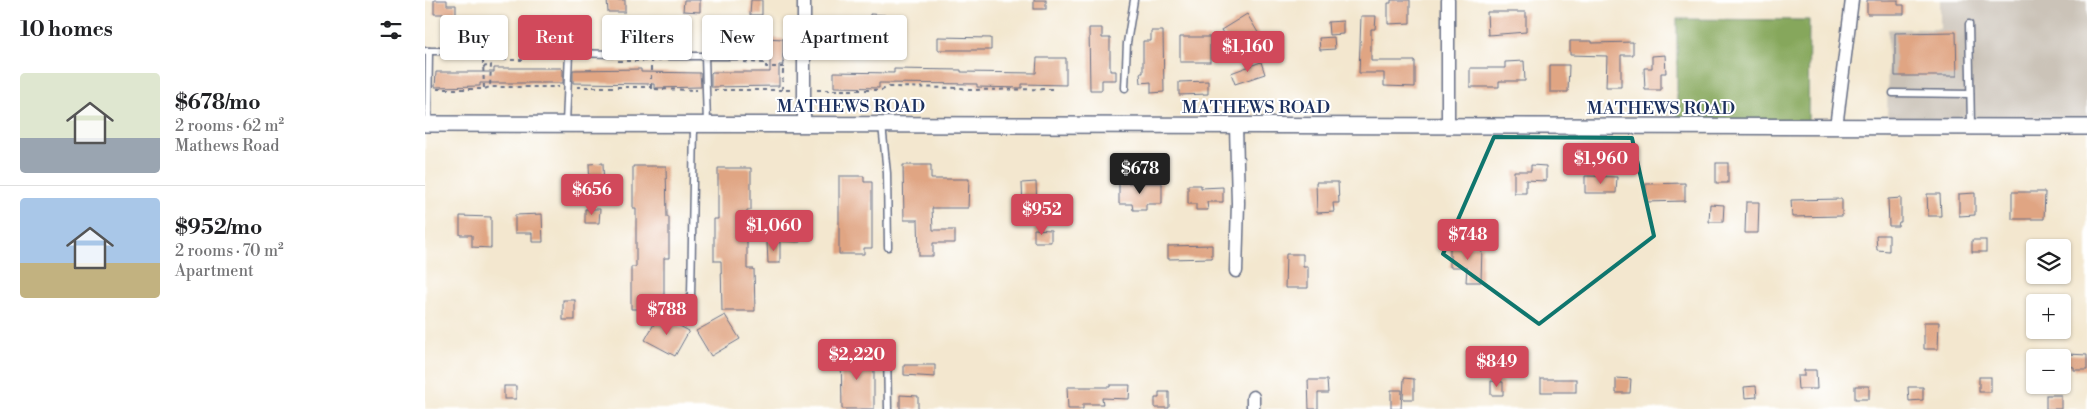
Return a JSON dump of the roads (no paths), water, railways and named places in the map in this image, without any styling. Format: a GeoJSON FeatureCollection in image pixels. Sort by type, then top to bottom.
{"type":"FeatureCollection","features":[{"type":"Feature","properties":{"kind":"street"},"geometry":{"type":"LineString","coordinates":[[804,0],[804,125]]}},
{"type":"Feature","properties":{"kind":"street"},"geometry":{"type":"LineString","coordinates":[[1448,0],[1448,126]]}},
{"type":"Feature","properties":{"kind":"street"},"geometry":{"type":"LineString","coordinates":[[1836,127],[1852,0]]}},
{"type":"Feature","properties":{"kind":"street","name":"MATHEWS ROAD"},"geometry":{"type":"LineString","coordinates":[[427,124],[2087,127]]}},
{"type":"Feature","properties":{"kind":"street"},"geometry":{"type":"LineString","coordinates":[[1236,271],[1238,203],[1237,126]]}},
{"type":"Feature","properties":{"kind":"lane"},"geometry":{"type":"LineString","coordinates":[[1125,88],[1127,42],[1134,0]]}},
{"type":"Feature","properties":{"kind":"lane"},"geometry":{"type":"LineString","coordinates":[[1969,24],[1971,127]]}},
{"type":"Feature","properties":{"kind":"lane"},"geometry":{"type":"LineString","coordinates":[[427,124],[429,90],[427,51],[440,51]]}},
{"type":"Feature","properties":{"kind":"lane"},"geometry":{"type":"LineString","coordinates":[[566,125],[569,60]]}},
{"type":"Feature","properties":{"kind":"lane"},"geometry":{"type":"LineString","coordinates":[[691,296],[700,125],[706,90],[705,60]]}},
{"type":"Feature","properties":{"kind":"lane"},"geometry":{"type":"LineString","coordinates":[[1893,93],[1970,94]]}},
{"type":"Feature","properties":{"kind":"lane"},"geometry":{"type":"LineString","coordinates":[[882,125],[887,173],[888,247]]}},
{"type":"Feature","properties":{"kind":"lane"},"geometry":{"type":"LineString","coordinates":[[887,346],[888,409]]}}]}
